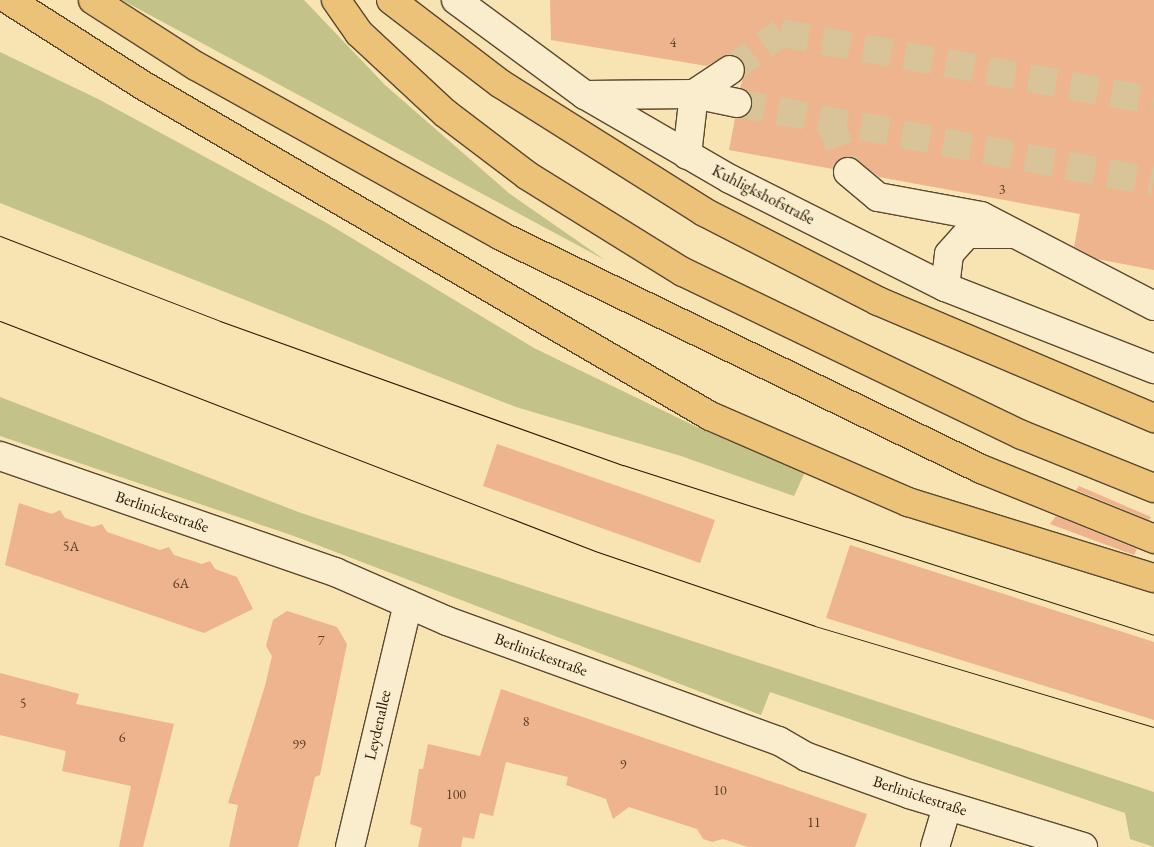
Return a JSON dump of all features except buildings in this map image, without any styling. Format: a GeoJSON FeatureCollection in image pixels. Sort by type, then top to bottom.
{"type":"FeatureCollection","features":[{"type":"Feature","properties":{"kind":"main road"},"geometry":{"type":"LineString","coordinates":[[9,0],[144,86],[620,366],[710,416],[908,502],[1154,578]]}},
{"type":"Feature","properties":{"kind":"main road"},"geometry":{"type":"LineString","coordinates":[[93,0],[196,66],[501,236],[834,399],[981,468],[1154,539]]}},
{"type":"Feature","properties":{"kind":"main road"},"geometry":{"type":"LineString","coordinates":[[336,0],[359,33],[445,113],[561,198],[684,272],[854,357],[1022,435],[1154,488]]}},
{"type":"Feature","properties":{"kind":"main road"},"geometry":{"type":"LineString","coordinates":[[391,0],[582,138],[704,212],[878,301],[1154,418]]}},
{"type":"Feature","properties":{"kind":"street","name":"Kuhligkshofstraße"},"geometry":{"type":"LineString","coordinates":[[456,0],[586,95],[687,155],[945,287],[1154,369]]}},
{"type":"Feature","properties":{"kind":"street"},"geometry":{"type":"LineString","coordinates":[[687,155],[694,94],[730,70]]}},
{"type":"Feature","properties":{"kind":"street"},"geometry":{"type":"LineString","coordinates":[[586,95],[694,94],[737,103]]}},
{"type":"Feature","properties":{"kind":"street"},"geometry":{"type":"LineString","coordinates":[[848,172],[878,197],[981,216],[1022,234],[1080,271],[1154,306]]}},
{"type":"Feature","properties":{"kind":"street"},"geometry":{"type":"LineString","coordinates":[[945,287],[949,254],[967,234],[1022,234]]}},
{"type":"Feature","properties":{"kind":"street","name":"Berlinickestraße"},"geometry":{"type":"LineString","coordinates":[[0,456],[336,572],[408,604],[947,807],[1083,847]]}},
{"type":"Feature","properties":{"kind":"street","name":"Leydenallee"},"geometry":{"type":"LineString","coordinates":[[350,847],[408,604]]}},
{"type":"Feature","properties":{"kind":"street"},"geometry":{"type":"LineString","coordinates":[[935,847],[947,807]]}},
{"type":"Feature","properties":{"kind":"green space"},"geometry":{"type":"Polygon","coordinates":[[[122,0],[304,0],[385,85],[510,194],[605,260],[122,0]]]}},
{"type":"Feature","properties":{"kind":"green space"},"geometry":{"type":"Polygon","coordinates":[[[0,52],[98,99],[325,222],[534,348],[701,429],[805,472],[794,496],[681,456],[516,407],[0,203],[0,52]]]}},
{"type":"Feature","properties":{"kind":"green space"},"geometry":{"type":"Polygon","coordinates":[[[0,397],[301,513],[1154,792],[1154,847],[1130,839],[1125,813],[770,692],[761,715],[294,536],[0,436],[0,397]]]}},
{"type":"Feature","properties":{"kind":"tunnel"},"geometry":{"type":"LineString","coordinates":[[730,70],[781,33],[1154,101]]}},
{"type":"Feature","properties":{"kind":"tunnel"},"geometry":{"type":"LineString","coordinates":[[737,103],[1154,182]]}},
{"type":"Feature","properties":{"kind":"tunnel"},"geometry":{"type":"LineString","coordinates":[[830,120],[848,172]]}},
{"type":"Feature","properties":{"kind":"tram line"},"geometry":{"type":"LineString","coordinates":[[0,236],[220,321],[623,465],[1154,635]]}},
{"type":"Feature","properties":{"kind":"tram line"},"geometry":{"type":"LineString","coordinates":[[0,321],[595,551],[815,626],[1154,727]]}}]}
